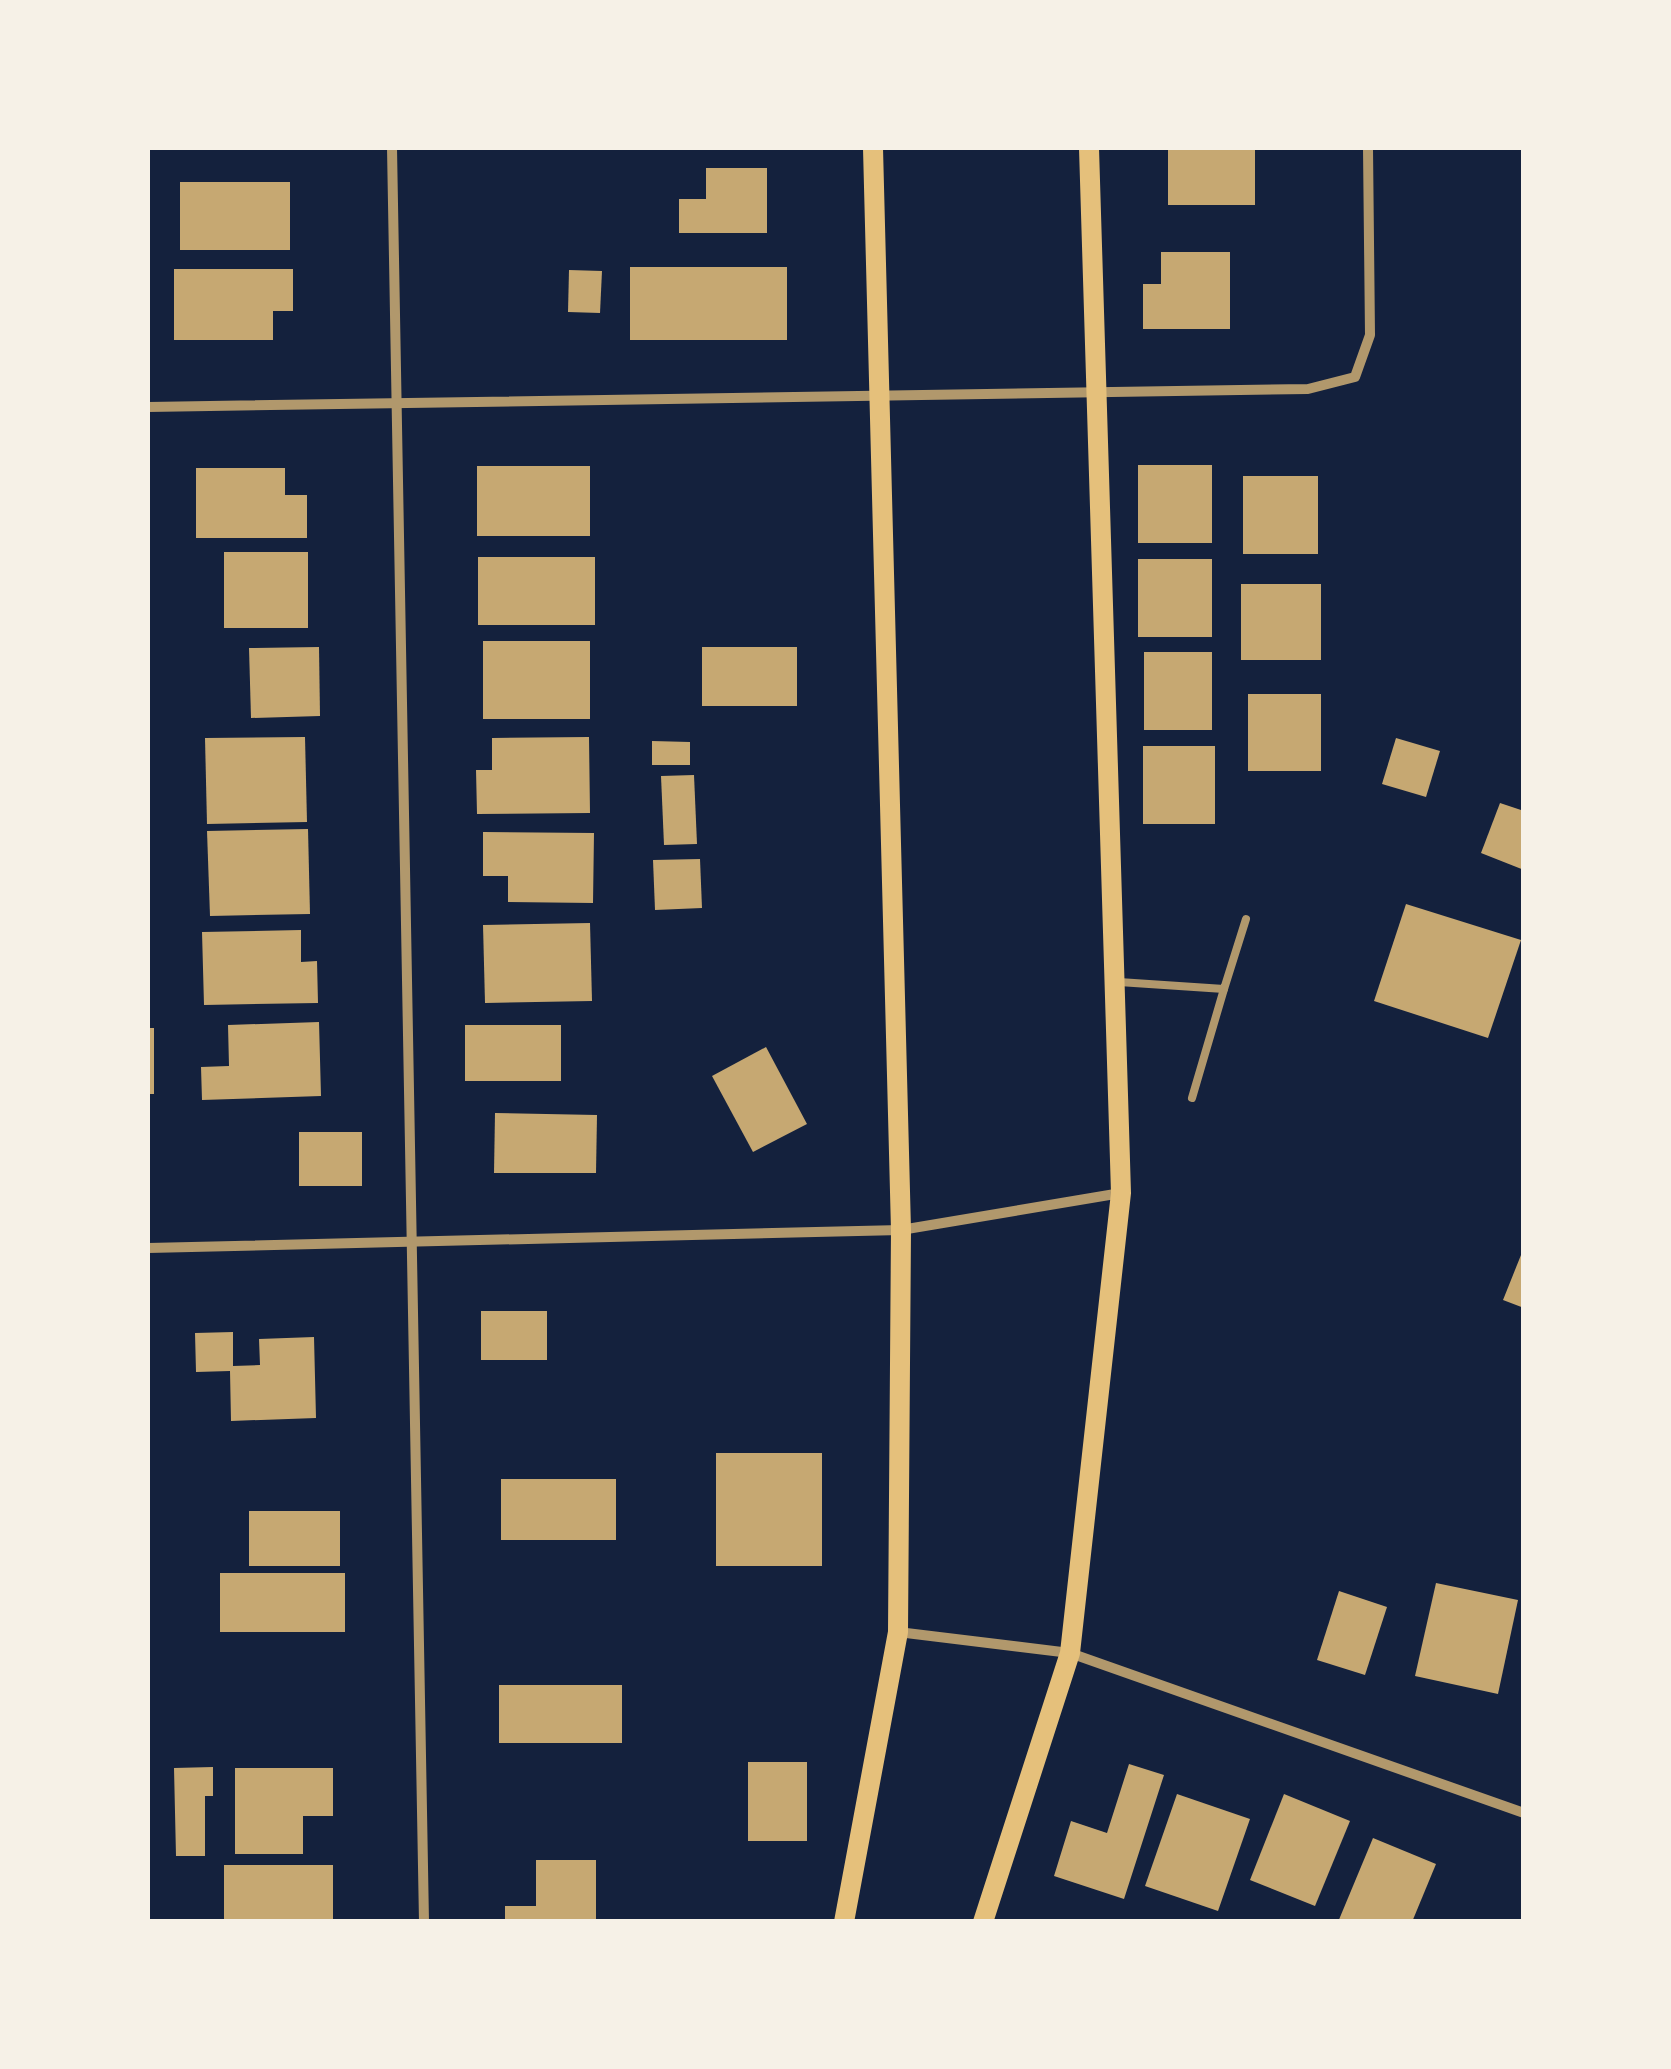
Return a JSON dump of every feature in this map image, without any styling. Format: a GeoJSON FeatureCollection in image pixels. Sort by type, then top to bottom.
{"type":"FeatureCollection","features":[{"type":"Feature","properties":{"kind":"main road"},"geometry":{"type":"LineString","coordinates":[[844,1922],[898,1632],[901,1230],[873,148]]}},
{"type":"Feature","properties":{"kind":"main road"},"geometry":{"type":"LineString","coordinates":[[983,1922],[1070,1654],[1122,1193],[1088,148]]}},
{"type":"Feature","properties":{"kind":"street"},"geometry":{"type":"LineString","coordinates":[[392,148],[424,1922]]}},
{"type":"Feature","properties":{"kind":"street"},"geometry":{"type":"LineString","coordinates":[[148,407],[1308,388],[1355,377],[1370,336],[1368,148]]}},
{"type":"Feature","properties":{"kind":"street"},"geometry":{"type":"LineString","coordinates":[[148,1248],[901,1230],[1122,1193]]}},
{"type":"Feature","properties":{"kind":"street"},"geometry":{"type":"LineString","coordinates":[[898,1632],[1070,1654],[1524,1812]]}},
{"type":"Feature","properties":{"kind":"lane"},"geometry":{"type":"LineString","coordinates":[[1192,1098],[1246,919]]}},
{"type":"Feature","properties":{"kind":"lane"},"geometry":{"type":"LineString","coordinates":[[1114,981],[1224,989]]}},
{"type":"Feature","properties":{"kind":"building"},"geometry":{"type":"Polygon","coordinates":[[[1168,148],[1255,148],[1255,205],[1168,205],[1168,148]]]}},
{"type":"Feature","properties":{"kind":"building"},"geometry":{"type":"Polygon","coordinates":[[[706,168],[767,168],[767,233],[679,233],[679,199],[706,199],[706,168]]]}},
{"type":"Feature","properties":{"kind":"building"},"geometry":{"type":"Polygon","coordinates":[[[180,182],[290,182],[290,250],[180,250],[180,182]]]}},
{"type":"Feature","properties":{"kind":"building"},"geometry":{"type":"Polygon","coordinates":[[[1161,252],[1230,252],[1230,329],[1143,329],[1143,284],[1161,284],[1161,252]]]}},
{"type":"Feature","properties":{"kind":"building"},"geometry":{"type":"Polygon","coordinates":[[[630,267],[787,267],[787,340],[630,340],[630,267]]]}},
{"type":"Feature","properties":{"kind":"building"},"geometry":{"type":"Polygon","coordinates":[[[174,269],[293,269],[293,311],[273,311],[273,340],[174,340],[174,269]]]}},
{"type":"Feature","properties":{"kind":"building"},"geometry":{"type":"Polygon","coordinates":[[[569,270],[602,271],[600,313],[568,312],[569,270]]]}},
{"type":"Feature","properties":{"kind":"building"},"geometry":{"type":"Polygon","coordinates":[[[1138,465],[1212,465],[1212,543],[1138,543],[1138,465]]]}},
{"type":"Feature","properties":{"kind":"building"},"geometry":{"type":"Polygon","coordinates":[[[477,466],[590,466],[590,536],[477,536],[477,466]]]}},
{"type":"Feature","properties":{"kind":"building"},"geometry":{"type":"Polygon","coordinates":[[[196,468],[285,468],[285,495],[307,495],[307,538],[196,538],[196,468]]]}},
{"type":"Feature","properties":{"kind":"building"},"geometry":{"type":"Polygon","coordinates":[[[1243,476],[1318,476],[1318,554],[1243,554],[1243,476]]]}},
{"type":"Feature","properties":{"kind":"building"},"geometry":{"type":"Polygon","coordinates":[[[224,552],[308,552],[308,628],[224,628],[224,552]]]}},
{"type":"Feature","properties":{"kind":"building"},"geometry":{"type":"Polygon","coordinates":[[[478,557],[595,557],[595,625],[478,625],[478,557]]]}},
{"type":"Feature","properties":{"kind":"building"},"geometry":{"type":"Polygon","coordinates":[[[1138,559],[1212,559],[1212,637],[1138,637],[1138,559]]]}},
{"type":"Feature","properties":{"kind":"building"},"geometry":{"type":"Polygon","coordinates":[[[1241,584],[1321,584],[1321,660],[1241,660],[1241,584]]]}},
{"type":"Feature","properties":{"kind":"building"},"geometry":{"type":"Polygon","coordinates":[[[483,641],[590,641],[590,719],[483,719],[483,641]]]}},
{"type":"Feature","properties":{"kind":"building"},"geometry":{"type":"Polygon","coordinates":[[[319,647],[320,716],[251,718],[249,648],[319,647]]]}},
{"type":"Feature","properties":{"kind":"building"},"geometry":{"type":"Polygon","coordinates":[[[702,647],[797,647],[797,706],[702,706],[702,647]]]}},
{"type":"Feature","properties":{"kind":"building"},"geometry":{"type":"Polygon","coordinates":[[[1144,652],[1212,652],[1212,730],[1144,730],[1144,652]]]}},
{"type":"Feature","properties":{"kind":"building"},"geometry":{"type":"Polygon","coordinates":[[[1248,694],[1321,694],[1321,771],[1248,771],[1248,694]]]}},
{"type":"Feature","properties":{"kind":"building"},"geometry":{"type":"Polygon","coordinates":[[[305,737],[307,822],[207,824],[205,738],[305,737]]]}},
{"type":"Feature","properties":{"kind":"building"},"geometry":{"type":"Polygon","coordinates":[[[589,737],[590,813],[477,814],[476,770],[492,770],[492,738],[589,737]]]}},
{"type":"Feature","properties":{"kind":"building"},"geometry":{"type":"Polygon","coordinates":[[[1396,738],[1440,751],[1426,797],[1382,784],[1396,738]]]}},
{"type":"Feature","properties":{"kind":"building"},"geometry":{"type":"Polygon","coordinates":[[[652,741],[690,742],[690,765],[652,765],[652,741]]]}},
{"type":"Feature","properties":{"kind":"building"},"geometry":{"type":"Polygon","coordinates":[[[1143,746],[1215,746],[1215,824],[1143,824],[1143,746]]]}},
{"type":"Feature","properties":{"kind":"building"},"geometry":{"type":"Polygon","coordinates":[[[694,775],[697,844],[664,845],[661,776],[694,775]]]}},
{"type":"Feature","properties":{"kind":"building"},"geometry":{"type":"Polygon","coordinates":[[[1500,803],[1524,811],[1524,870],[1481,853],[1500,803]]]}},
{"type":"Feature","properties":{"kind":"building"},"geometry":{"type":"Polygon","coordinates":[[[308,829],[310,914],[210,916],[207,831],[308,829]]]}},
{"type":"Feature","properties":{"kind":"building"},"geometry":{"type":"Polygon","coordinates":[[[483,832],[594,833],[593,903],[508,902],[508,876],[483,876],[483,832]]]}},
{"type":"Feature","properties":{"kind":"building"},"geometry":{"type":"Polygon","coordinates":[[[700,859],[702,908],[655,910],[653,860],[700,859]]]}},
{"type":"Feature","properties":{"kind":"building"},"geometry":{"type":"Polygon","coordinates":[[[1406,904],[1521,940],[1488,1038],[1374,1001],[1406,904]]]}},
{"type":"Feature","properties":{"kind":"building"},"geometry":{"type":"Polygon","coordinates":[[[590,923],[592,1001],[485,1003],[483,925],[590,923]]]}},
{"type":"Feature","properties":{"kind":"building"},"geometry":{"type":"Polygon","coordinates":[[[301,930],[301,962],[317,961],[318,1003],[204,1005],[202,932],[301,930]]]}},
{"type":"Feature","properties":{"kind":"building"},"geometry":{"type":"Polygon","coordinates":[[[319,1022],[321,1096],[202,1100],[201,1067],[229,1066],[228,1025],[319,1022]]]}},
{"type":"Feature","properties":{"kind":"building"},"geometry":{"type":"Polygon","coordinates":[[[465,1025],[561,1025],[561,1081],[465,1081],[465,1025]]]}},
{"type":"Feature","properties":{"kind":"building"},"geometry":{"type":"Polygon","coordinates":[[[148,1028],[154,1028],[154,1094],[148,1094],[148,1028]]]}},
{"type":"Feature","properties":{"kind":"building"},"geometry":{"type":"Polygon","coordinates":[[[766,1047],[807,1124],[753,1152],[712,1076],[766,1047]]]}},
{"type":"Feature","properties":{"kind":"building"},"geometry":{"type":"Polygon","coordinates":[[[495,1113],[597,1115],[596,1173],[494,1173],[495,1113]]]}},
{"type":"Feature","properties":{"kind":"building"},"geometry":{"type":"Polygon","coordinates":[[[299,1132],[362,1132],[362,1186],[299,1186],[299,1132]]]}},
{"type":"Feature","properties":{"kind":"building"},"geometry":{"type":"Polygon","coordinates":[[[1524,1250],[1524,1308],[1503,1300],[1524,1250]]]}},
{"type":"Feature","properties":{"kind":"building"},"geometry":{"type":"Polygon","coordinates":[[[481,1311],[547,1311],[547,1360],[481,1360],[481,1311]]]}},
{"type":"Feature","properties":{"kind":"building"},"geometry":{"type":"Polygon","coordinates":[[[233,1332],[233,1366],[260,1365],[259,1339],[314,1337],[316,1418],[231,1421],[230,1371],[196,1372],[195,1333],[233,1332]]]}},
{"type":"Feature","properties":{"kind":"building"},"geometry":{"type":"Polygon","coordinates":[[[716,1453],[822,1453],[822,1566],[716,1566],[716,1453]]]}},
{"type":"Feature","properties":{"kind":"building"},"geometry":{"type":"Polygon","coordinates":[[[501,1479],[616,1479],[616,1540],[501,1540],[501,1479]]]}},
{"type":"Feature","properties":{"kind":"building"},"geometry":{"type":"Polygon","coordinates":[[[249,1511],[340,1511],[340,1566],[249,1566],[249,1511]]]}},
{"type":"Feature","properties":{"kind":"building"},"geometry":{"type":"Polygon","coordinates":[[[220,1573],[345,1573],[345,1632],[220,1632],[220,1573]]]}},
{"type":"Feature","properties":{"kind":"building"},"geometry":{"type":"Polygon","coordinates":[[[1436,1583],[1518,1600],[1498,1694],[1415,1676],[1436,1583]]]}},
{"type":"Feature","properties":{"kind":"building"},"geometry":{"type":"Polygon","coordinates":[[[1339,1591],[1387,1607],[1365,1675],[1317,1660],[1339,1591]]]}},
{"type":"Feature","properties":{"kind":"building"},"geometry":{"type":"Polygon","coordinates":[[[499,1685],[622,1685],[622,1743],[499,1743],[499,1685]]]}},
{"type":"Feature","properties":{"kind":"building"},"geometry":{"type":"Polygon","coordinates":[[[748,1762],[807,1762],[807,1841],[748,1841],[748,1762]]]}},
{"type":"Feature","properties":{"kind":"building"},"geometry":{"type":"Polygon","coordinates":[[[1129,1764],[1164,1775],[1124,1899],[1054,1876],[1071,1821],[1107,1833],[1129,1764]]]}},
{"type":"Feature","properties":{"kind":"building"},"geometry":{"type":"Polygon","coordinates":[[[213,1767],[213,1796],[205,1796],[205,1856],[176,1856],[174,1768],[213,1767]]]}},
{"type":"Feature","properties":{"kind":"building"},"geometry":{"type":"Polygon","coordinates":[[[235,1768],[333,1768],[333,1816],[303,1816],[303,1854],[235,1854],[235,1768]]]}},
{"type":"Feature","properties":{"kind":"building"},"geometry":{"type":"Polygon","coordinates":[[[1177,1794],[1250,1819],[1218,1911],[1145,1886],[1177,1794]]]}},
{"type":"Feature","properties":{"kind":"building"},"geometry":{"type":"Polygon","coordinates":[[[1284,1794],[1350,1821],[1315,1906],[1250,1880],[1284,1794]]]}},
{"type":"Feature","properties":{"kind":"building"},"geometry":{"type":"Polygon","coordinates":[[[1373,1838],[1436,1864],[1412,1922],[1338,1922],[1373,1838]]]}},
{"type":"Feature","properties":{"kind":"building"},"geometry":{"type":"Polygon","coordinates":[[[536,1860],[596,1860],[596,1922],[505,1922],[505,1906],[536,1906],[536,1860]]]}},
{"type":"Feature","properties":{"kind":"building"},"geometry":{"type":"Polygon","coordinates":[[[224,1865],[333,1865],[333,1922],[224,1922],[224,1865]]]}}]}
